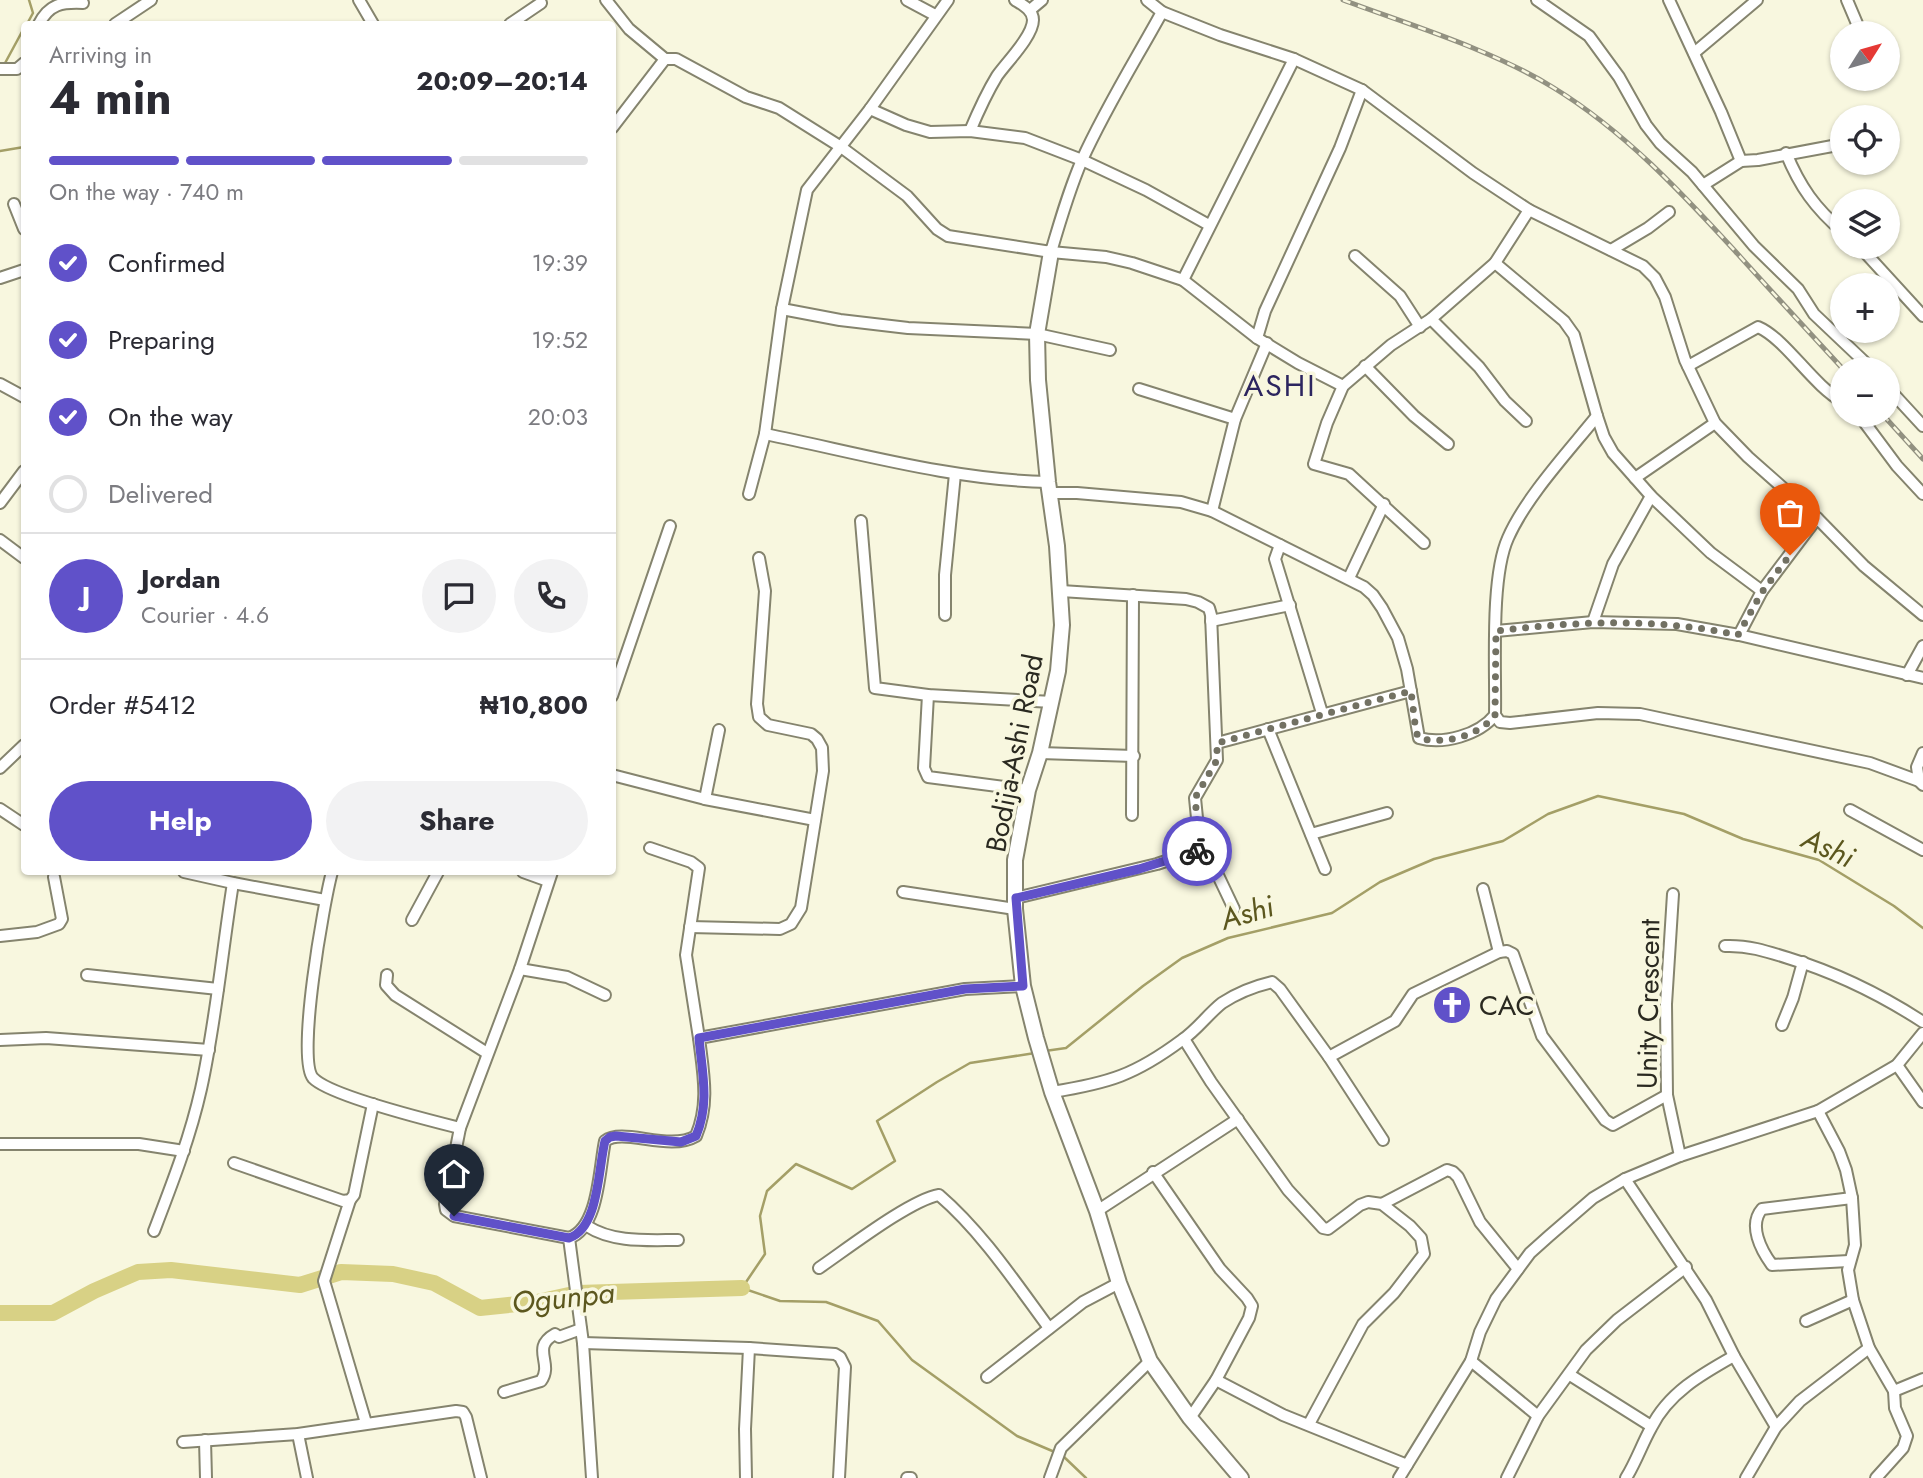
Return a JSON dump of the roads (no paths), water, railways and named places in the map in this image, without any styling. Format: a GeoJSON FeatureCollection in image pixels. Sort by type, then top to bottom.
{"type":"FeatureCollection","features":[{"type":"Feature","properties":{"kind":"street"},"geometry":{"type":"LineString","coordinates":[[120,21],[151,0]]}},
{"type":"Feature","properties":{"kind":"street"},"geometry":{"type":"LineString","coordinates":[[359,0],[371,21]]}},
{"type":"Feature","properties":{"kind":"street"},"geometry":{"type":"LineString","coordinates":[[606,0],[629,29],[665,59],[676,59],[746,97],[779,108],[841,148],[906,196],[937,229],[948,236],[1119,260],[1183,280],[1262,341],[1343,386]]}},
{"type":"Feature","properties":{"kind":"street"},"geometry":{"type":"LineString","coordinates":[[907,0],[935,15]]}},
{"type":"Feature","properties":{"kind":"street"},"geometry":{"type":"LineString","coordinates":[[749,494],[765,434],[782,309],[807,190],[870,109],[947,0]]}},
{"type":"Feature","properties":{"kind":"street"},"geometry":{"type":"LineString","coordinates":[[970,131],[998,74],[1019,48],[1032,24],[1030,10],[1015,0]]}},
{"type":"Feature","properties":{"kind":"street"},"geometry":{"type":"LineString","coordinates":[[1030,10],[1042,0]]}},
{"type":"Feature","properties":{"kind":"street"},"geometry":{"type":"LineString","coordinates":[[1147,0],[1162,12],[1220,35],[1294,59],[1362,90],[1453,159],[1529,210],[1643,266],[1655,278],[1665,297],[1688,366],[1715,423],[1864,566],[1923,615]]}},
{"type":"Feature","properties":{"kind":"street"},"geometry":{"type":"LineString","coordinates":[[1537,0],[1589,36],[1619,77],[1646,125],[1660,143],[1703,185],[1754,246],[1798,289],[1814,314],[1859,357]]}},
{"type":"Feature","properties":{"kind":"street"},"geometry":{"type":"LineString","coordinates":[[1669,0],[1741,161]]}},
{"type":"Feature","properties":{"kind":"street"},"geometry":{"type":"LineString","coordinates":[[1694,53],[1757,0]]}},
{"type":"Feature","properties":{"kind":"street"},"geometry":{"type":"LineString","coordinates":[[1847,0],[1856,21]]}},
{"type":"Feature","properties":{"kind":"street"},"geometry":{"type":"LineString","coordinates":[[40,21],[57,4],[83,3]]}},
{"type":"Feature","properties":{"kind":"street"},"geometry":{"type":"LineString","coordinates":[[514,21],[541,3]]}},
{"type":"Feature","properties":{"kind":"street","name":"Bodija-Ashi Road"},"geometry":{"type":"LineString","coordinates":[[1162,12],[1082,160],[1064,206],[1051,252],[1037,334],[1038,380],[1062,592],[1059,661],[1052,702],[1028,790],[1015,860],[1016,904],[1023,986],[1035,1038],[1052,1092],[1097,1211],[1119,1283],[1150,1361],[1190,1418],[1241,1478]]}},
{"type":"Feature","properties":{"kind":"street"},"geometry":{"type":"LineString","coordinates":[[616,123],[665,59]]}},
{"type":"Feature","properties":{"kind":"street"},"geometry":{"type":"LineString","coordinates":[[1183,280],[1294,59]]}},
{"type":"Feature","properties":{"kind":"street"},"geometry":{"type":"LineString","coordinates":[[1212,511],[1236,419],[1262,341],[1265,311],[1340,148],[1362,90]]}},
{"type":"Feature","properties":{"kind":"street"},"geometry":{"type":"LineString","coordinates":[[870,109],[906,125],[930,131],[970,131],[1025,138],[1082,160],[1146,190],[1209,225]]}},
{"type":"Feature","properties":{"kind":"street"},"geometry":{"type":"LineString","coordinates":[[1703,185],[1741,161],[1830,146]]}},
{"type":"Feature","properties":{"kind":"street"},"geometry":{"type":"LineString","coordinates":[[1786,153],[1795,175],[1821,214],[1830,221]]}},
{"type":"Feature","properties":{"kind":"street"},"geometry":{"type":"LineString","coordinates":[[14,204],[21,222]]}},
{"type":"Feature","properties":{"kind":"street"},"geometry":{"type":"LineString","coordinates":[[1424,543],[1349,474],[1314,464],[1327,423],[1343,386],[1391,345],[1431,319],[1495,263],[1529,210]]}},
{"type":"Feature","properties":{"kind":"street"},"geometry":{"type":"LineString","coordinates":[[1611,250],[1648,229],[1669,212]]}},
{"type":"Feature","properties":{"kind":"street"},"geometry":{"type":"LineString","coordinates":[[1355,256],[1400,296],[1420,327]]}},
{"type":"Feature","properties":{"kind":"street"},"geometry":{"type":"LineString","coordinates":[[1871,259],[1923,316]]}},
{"type":"Feature","properties":{"kind":"street"},"geometry":{"type":"LineString","coordinates":[[1495,263],[1564,321],[1574,335],[1597,416],[1613,453],[1651,496],[1711,553],[1762,592]]}},
{"type":"Feature","properties":{"kind":"street"},"geometry":{"type":"LineString","coordinates":[[0,278],[21,271]]}},
{"type":"Feature","properties":{"kind":"street"},"geometry":{"type":"LineString","coordinates":[[782,309],[840,320],[908,328],[1037,334],[1110,350]]}},
{"type":"Feature","properties":{"kind":"street"},"geometry":{"type":"LineString","coordinates":[[1431,319],[1479,367],[1505,401],[1526,421]]}},
{"type":"Feature","properties":{"kind":"street"},"geometry":{"type":"LineString","coordinates":[[1688,366],[1758,327],[1781,345],[1830,394]]}},
{"type":"Feature","properties":{"kind":"street"},"geometry":{"type":"LineString","coordinates":[[1365,366],[1414,416],[1448,444]]}},
{"type":"Feature","properties":{"kind":"street"},"geometry":{"type":"LineString","coordinates":[[0,384],[21,395]]}},
{"type":"Feature","properties":{"kind":"street"},"geometry":{"type":"LineString","coordinates":[[1139,389],[1236,419]]}},
{"type":"Feature","properties":{"kind":"street"},"geometry":{"type":"LineString","coordinates":[[1900,401],[1923,426]]}},
{"type":"Feature","properties":{"kind":"street"},"geometry":{"type":"LineString","coordinates":[[1597,416],[1538,489],[1508,539],[1499,573],[1496,631],[1495,715],[1500,722],[1598,713],[1636,713],[1870,763],[1921,783]]}},
{"type":"Feature","properties":{"kind":"street"},"geometry":{"type":"LineString","coordinates":[[1635,478],[1715,423]]}},
{"type":"Feature","properties":{"kind":"street"},"geometry":{"type":"LineString","coordinates":[[1868,427],[1897,466],[1923,494]]}},
{"type":"Feature","properties":{"kind":"street"},"geometry":{"type":"LineString","coordinates":[[765,434],[862,457],[955,474],[1181,502],[1212,511],[1349,578],[1373,595],[1398,638],[1419,738],[1432,741],[1460,737],[1488,723],[1495,715]]}},
{"type":"Feature","properties":{"kind":"street"},"geometry":{"type":"LineString","coordinates":[[945,615],[945,575],[955,474]]}},
{"type":"Feature","properties":{"kind":"street"},"geometry":{"type":"LineString","coordinates":[[0,503],[21,475]]}},
{"type":"Feature","properties":{"kind":"street"},"geometry":{"type":"LineString","coordinates":[[1593,622],[1613,564],[1651,496]]}},
{"type":"Feature","properties":{"kind":"street"},"geometry":{"type":"LineString","coordinates":[[1349,578],[1384,504]]}},
{"type":"Feature","properties":{"kind":"street"},"geometry":{"type":"LineString","coordinates":[[1738,635],[1762,592],[1817,519]]}},
{"type":"Feature","properties":{"kind":"street"},"geometry":{"type":"LineString","coordinates":[[861,521],[873,683],[876,688],[928,695],[1052,702]]}},
{"type":"Feature","properties":{"kind":"street"},"geometry":{"type":"LineString","coordinates":[[618,661],[670,526]]}},
{"type":"Feature","properties":{"kind":"street"},"geometry":{"type":"LineString","coordinates":[[0,540],[21,556]]}},
{"type":"Feature","properties":{"kind":"street"},"geometry":{"type":"LineString","coordinates":[[1280,545],[1275,559],[1322,713]]}},
{"type":"Feature","properties":{"kind":"street"},"geometry":{"type":"LineString","coordinates":[[690,927],[780,929],[791,924],[801,908],[823,771],[822,748],[811,734],[768,725],[759,718],[757,704],[765,591],[759,558]]}},
{"type":"Feature","properties":{"kind":"street"},"geometry":{"type":"LineString","coordinates":[[1062,592],[1198,601],[1209,608],[1217,760],[1195,798],[1198,828],[1205,848],[1234,909]]}},
{"type":"Feature","properties":{"kind":"street"},"geometry":{"type":"LineString","coordinates":[[1132,815],[1133,596]]}},
{"type":"Feature","properties":{"kind":"street"},"geometry":{"type":"LineString","coordinates":[[1211,621],[1290,605]]}},
{"type":"Feature","properties":{"kind":"street"},"geometry":{"type":"LineString","coordinates":[[1496,631],[1593,622],[1677,624],[1738,635],[1923,678]]}},
{"type":"Feature","properties":{"kind":"street"},"geometry":{"type":"LineString","coordinates":[[1908,675],[1923,646]]}},
{"type":"Feature","properties":{"kind":"street"},"geometry":{"type":"LineString","coordinates":[[1217,743],[1411,691]]}},
{"type":"Feature","properties":{"kind":"street"},"geometry":{"type":"LineString","coordinates":[[928,695],[924,768],[928,777],[1028,790]]}},
{"type":"Feature","properties":{"kind":"street"},"geometry":{"type":"LineString","coordinates":[[1268,729],[1325,869]]}},
{"type":"Feature","properties":{"kind":"street"},"geometry":{"type":"LineString","coordinates":[[705,799],[719,730]]}},
{"type":"Feature","properties":{"kind":"street"},"geometry":{"type":"LineString","coordinates":[[0,768],[21,748]]}},
{"type":"Feature","properties":{"kind":"street"},"geometry":{"type":"LineString","coordinates":[[1040,753],[1134,756]]}},
{"type":"Feature","properties":{"kind":"street"},"geometry":{"type":"LineString","coordinates":[[1921,783],[1917,767],[1923,753]]}},
{"type":"Feature","properties":{"kind":"street"},"geometry":{"type":"LineString","coordinates":[[616,776],[705,799],[814,820]]}},
{"type":"Feature","properties":{"kind":"street"},"geometry":{"type":"LineString","coordinates":[[0,808],[21,823]]}},
{"type":"Feature","properties":{"kind":"street"},"geometry":{"type":"LineString","coordinates":[[1850,810],[1923,850]]}},
{"type":"Feature","properties":{"kind":"street"},"geometry":{"type":"LineString","coordinates":[[1311,834],[1387,814]]}},
{"type":"Feature","properties":{"kind":"street"},"geometry":{"type":"LineString","coordinates":[[550,876],[520,968],[460,1128],[445,1199],[446,1210],[454,1216],[569,1238],[576,1236],[587,1226],[596,1195],[605,1141],[616,1136],[681,1142],[696,1136],[701,1124],[706,1096],[686,955],[699,868],[691,862],[650,848]]}},
{"type":"Feature","properties":{"kind":"street"},"geometry":{"type":"LineString","coordinates":[[903,892],[1016,904],[1205,848]]}},
{"type":"Feature","properties":{"kind":"street"},"geometry":{"type":"LineString","coordinates":[[197,875],[325,900]]}},
{"type":"Feature","properties":{"kind":"street"},"geometry":{"type":"LineString","coordinates":[[330,875],[307,1030],[307,1067],[313,1078],[323,1085],[373,1104],[460,1128]]}},
{"type":"Feature","properties":{"kind":"street"},"geometry":{"type":"LineString","coordinates":[[412,920],[436,875]]}},
{"type":"Feature","properties":{"kind":"street"},"geometry":{"type":"LineString","coordinates":[[0,936],[37,933],[60,924],[62,919],[54,877]]}},
{"type":"Feature","properties":{"kind":"street"},"geometry":{"type":"LineString","coordinates":[[154,1231],[184,1151],[209,1050],[233,883]]}},
{"type":"Feature","properties":{"kind":"street"},"geometry":{"type":"LineString","coordinates":[[1483,889],[1499,952]]}},
{"type":"Feature","properties":{"kind":"street","name":"Unity Crescent"},"geometry":{"type":"LineString","coordinates":[[1673,894],[1666,1004],[1667,1095],[1680,1156]]}},
{"type":"Feature","properties":{"kind":"street"},"geometry":{"type":"LineString","coordinates":[[1725,946],[1756,948],[1803,962],[1866,987],[1923,1022]]}},
{"type":"Feature","properties":{"kind":"street"},"geometry":{"type":"LineString","coordinates":[[1329,1058],[1395,1021],[1413,994],[1499,952],[1507,951],[1513,954],[1542,1036],[1609,1124],[1613,1125],[1667,1095]]}},
{"type":"Feature","properties":{"kind":"street"},"geometry":{"type":"LineString","coordinates":[[1783,1025],[1803,962]]}},
{"type":"Feature","properties":{"kind":"street"},"geometry":{"type":"LineString","coordinates":[[520,968],[561,974],[605,995]]}},
{"type":"Feature","properties":{"kind":"street"},"geometry":{"type":"LineString","coordinates":[[87,975],[218,989]]}},
{"type":"Feature","properties":{"kind":"street"},"geometry":{"type":"LineString","coordinates":[[387,975],[386,985],[395,995],[487,1053]]}},
{"type":"Feature","properties":{"kind":"street"},"geometry":{"type":"LineString","coordinates":[[1052,1092],[1110,1081],[1134,1073],[1184,1039],[1222,1003],[1259,985],[1272,982],[1280,989],[1329,1058],[1383,1139]]}},
{"type":"Feature","properties":{"kind":"street"},"geometry":{"type":"LineString","coordinates":[[699,1038],[965,989],[1023,986]]}},
{"type":"Feature","properties":{"kind":"street"},"geometry":{"type":"LineString","coordinates":[[1399,1478],[1471,1361],[1489,1313],[1518,1269],[1549,1236],[1593,1198],[1625,1179],[1680,1156],[1818,1111],[1897,1065],[1923,1033]]}},
{"type":"Feature","properties":{"kind":"street"},"geometry":{"type":"LineString","coordinates":[[0,1040],[46,1038],[209,1050]]}},
{"type":"Feature","properties":{"kind":"street"},"geometry":{"type":"LineString","coordinates":[[1184,1039],[1211,1082],[1288,1189],[1323,1228],[1328,1229],[1368,1202],[1382,1204],[1421,1238],[1424,1254],[1394,1293],[1357,1332],[1309,1424]]}},
{"type":"Feature","properties":{"kind":"street"},"geometry":{"type":"LineString","coordinates":[[1897,1065],[1923,1102]]}},
{"type":"Feature","properties":{"kind":"street"},"geometry":{"type":"LineString","coordinates":[[366,1423],[325,1277],[350,1200],[354,1195],[373,1104]]}},
{"type":"Feature","properties":{"kind":"street"},"geometry":{"type":"LineString","coordinates":[[1818,1111],[1839,1151],[1852,1198],[1855,1245],[1847,1270],[1853,1300],[1869,1348],[1894,1391],[1895,1408],[1906,1430],[1903,1448],[1876,1478]]}},
{"type":"Feature","properties":{"kind":"street"},"geometry":{"type":"LineString","coordinates":[[1097,1211],[1238,1119]]}},
{"type":"Feature","properties":{"kind":"street"},"geometry":{"type":"LineString","coordinates":[[0,1144],[139,1144],[184,1151]]}},
{"type":"Feature","properties":{"kind":"street"},"geometry":{"type":"LineString","coordinates":[[234,1163],[343,1201],[350,1200]]}},
{"type":"Feature","properties":{"kind":"street"},"geometry":{"type":"LineString","coordinates":[[1382,1204],[1447,1170],[1453,1171],[1480,1222],[1518,1269]]}},
{"type":"Feature","properties":{"kind":"street"},"geometry":{"type":"LineString","coordinates":[[1153,1172],[1220,1269],[1252,1306],[1249,1318],[1216,1380],[1190,1418]]}},
{"type":"Feature","properties":{"kind":"street"},"geometry":{"type":"LineString","coordinates":[[1625,1179],[1686,1267],[1776,1427]]}},
{"type":"Feature","properties":{"kind":"street"},"geometry":{"type":"LineString","coordinates":[[819,1268],[928,1197],[939,1195],[956,1210],[1049,1328]]}},
{"type":"Feature","properties":{"kind":"street"},"geometry":{"type":"LineString","coordinates":[[1849,1261],[1772,1265],[1759,1241],[1755,1223],[1762,1209],[1852,1198]]}},
{"type":"Feature","properties":{"kind":"street"},"geometry":{"type":"LineString","coordinates":[[587,1226],[601,1234],[619,1238],[678,1240]]}},
{"type":"Feature","properties":{"kind":"street"},"geometry":{"type":"LineString","coordinates":[[569,1238],[583,1343],[593,1478]]}},
{"type":"Feature","properties":{"kind":"street"},"geometry":{"type":"LineString","coordinates":[[1507,1478],[1538,1416],[1570,1376],[1586,1350],[1600,1335],[1686,1267]]}},
{"type":"Feature","properties":{"kind":"street"},"geometry":{"type":"LineString","coordinates":[[987,1377],[1083,1302],[1119,1283]]}},
{"type":"Feature","properties":{"kind":"street"},"geometry":{"type":"LineString","coordinates":[[1806,1321],[1853,1300]]}},
{"type":"Feature","properties":{"kind":"street"},"geometry":{"type":"LineString","coordinates":[[504,1392],[541,1381],[546,1372],[543,1348],[545,1341],[555,1334],[559,1337],[581,1329]]}},
{"type":"Feature","properties":{"kind":"street"},"geometry":{"type":"LineString","coordinates":[[583,1343],[828,1352],[840,1357],[845,1367],[839,1478]]}},
{"type":"Feature","properties":{"kind":"street"},"geometry":{"type":"LineString","coordinates":[[746,1478],[744,1429],[749,1348]]}},
{"type":"Feature","properties":{"kind":"street"},"geometry":{"type":"LineString","coordinates":[[1746,1478],[1776,1427],[1800,1401],[1869,1348]]}},
{"type":"Feature","properties":{"kind":"street"},"geometry":{"type":"LineString","coordinates":[[1626,1478],[1651,1426],[1675,1395],[1734,1356]]}},
{"type":"Feature","properties":{"kind":"street"},"geometry":{"type":"LineString","coordinates":[[1049,1478],[1059,1453],[1150,1361]]}},
{"type":"Feature","properties":{"kind":"street"},"geometry":{"type":"LineString","coordinates":[[1471,1361],[1538,1416]]}},
{"type":"Feature","properties":{"kind":"street"},"geometry":{"type":"LineString","coordinates":[[1570,1376],[1651,1426]]}},
{"type":"Feature","properties":{"kind":"street"},"geometry":{"type":"LineString","coordinates":[[1894,1391],[1923,1379]]}},
{"type":"Feature","properties":{"kind":"street"},"geometry":{"type":"LineString","coordinates":[[1216,1380],[1283,1415],[1407,1465]]}},
{"type":"Feature","properties":{"kind":"street"},"geometry":{"type":"LineString","coordinates":[[183,1442],[298,1434],[456,1411],[463,1412],[481,1478]]}},
{"type":"Feature","properties":{"kind":"street"},"geometry":{"type":"LineString","coordinates":[[298,1434],[307,1478]]}},
{"type":"Feature","properties":{"kind":"street"},"geometry":{"type":"LineString","coordinates":[[205,1440],[206,1478]]}},
{"type":"Feature","properties":{"kind":"waterway"},"geometry":{"type":"LineString","coordinates":[[29,0],[33,13],[29,21]]}},
{"type":"Feature","properties":{"kind":"waterway"},"geometry":{"type":"LineString","coordinates":[[4,65],[21,34]]}},
{"type":"Feature","properties":{"kind":"waterway"},"geometry":{"type":"LineString","coordinates":[[0,151],[21,148]]}},
{"type":"Feature","properties":{"kind":"waterway","name":"Ashi"},"geometry":{"type":"LineString","coordinates":[[1045,1051],[1066,1048],[1182,958],[1228,938],[1332,913],[1380,882],[1434,859],[1503,841],[1548,814],[1598,796],[1684,814],[1743,839],[1819,860],[1894,906],[1923,928]]}},
{"type":"Feature","properties":{"kind":"waterway","name":"Ashi"},"geometry":{"type":"LineString","coordinates":[[1035,1053],[970,1063],[877,1121],[895,1161],[852,1189],[796,1164],[767,1191],[760,1216],[765,1254],[742,1288],[780,1301],[826,1302],[878,1321],[912,1360],[1017,1436],[1057,1453]]}},
{"type":"Feature","properties":{"kind":"waterway","name":"Ogunpa"},"geometry":{"type":"LineString","coordinates":[[0,1313],[53,1313],[138,1272],[171,1270],[300,1285],[341,1272],[393,1274],[434,1283],[480,1308],[537,1302],[578,1293],[742,1288]]}},
{"type":"Feature","properties":{"kind":"waterway","name":"Ogunpa"},"geometry":{"type":"LineString","coordinates":[[1063,1456],[1086,1478]]}},
{"type":"Feature","properties":{"kind":"railway"},"geometry":{"type":"LineString","coordinates":[[1343,0],[1451,39],[1505,62],[1580,105],[1628,143],[1672,184],[1832,357]]}},
{"type":"Feature","properties":{"kind":"railway"},"geometry":{"type":"LineString","coordinates":[[1894,427],[1923,459]]}},
{"type":"Feature","properties":{"kind":"place","name":"CAC"},"geometry":{"type":"Point","coordinates":[1452,1005]}},
{"type":"Feature","properties":{"kind":"district","name":"ASHI"},"geometry":{"type":"Point","coordinates":[1280,386]}}]}
